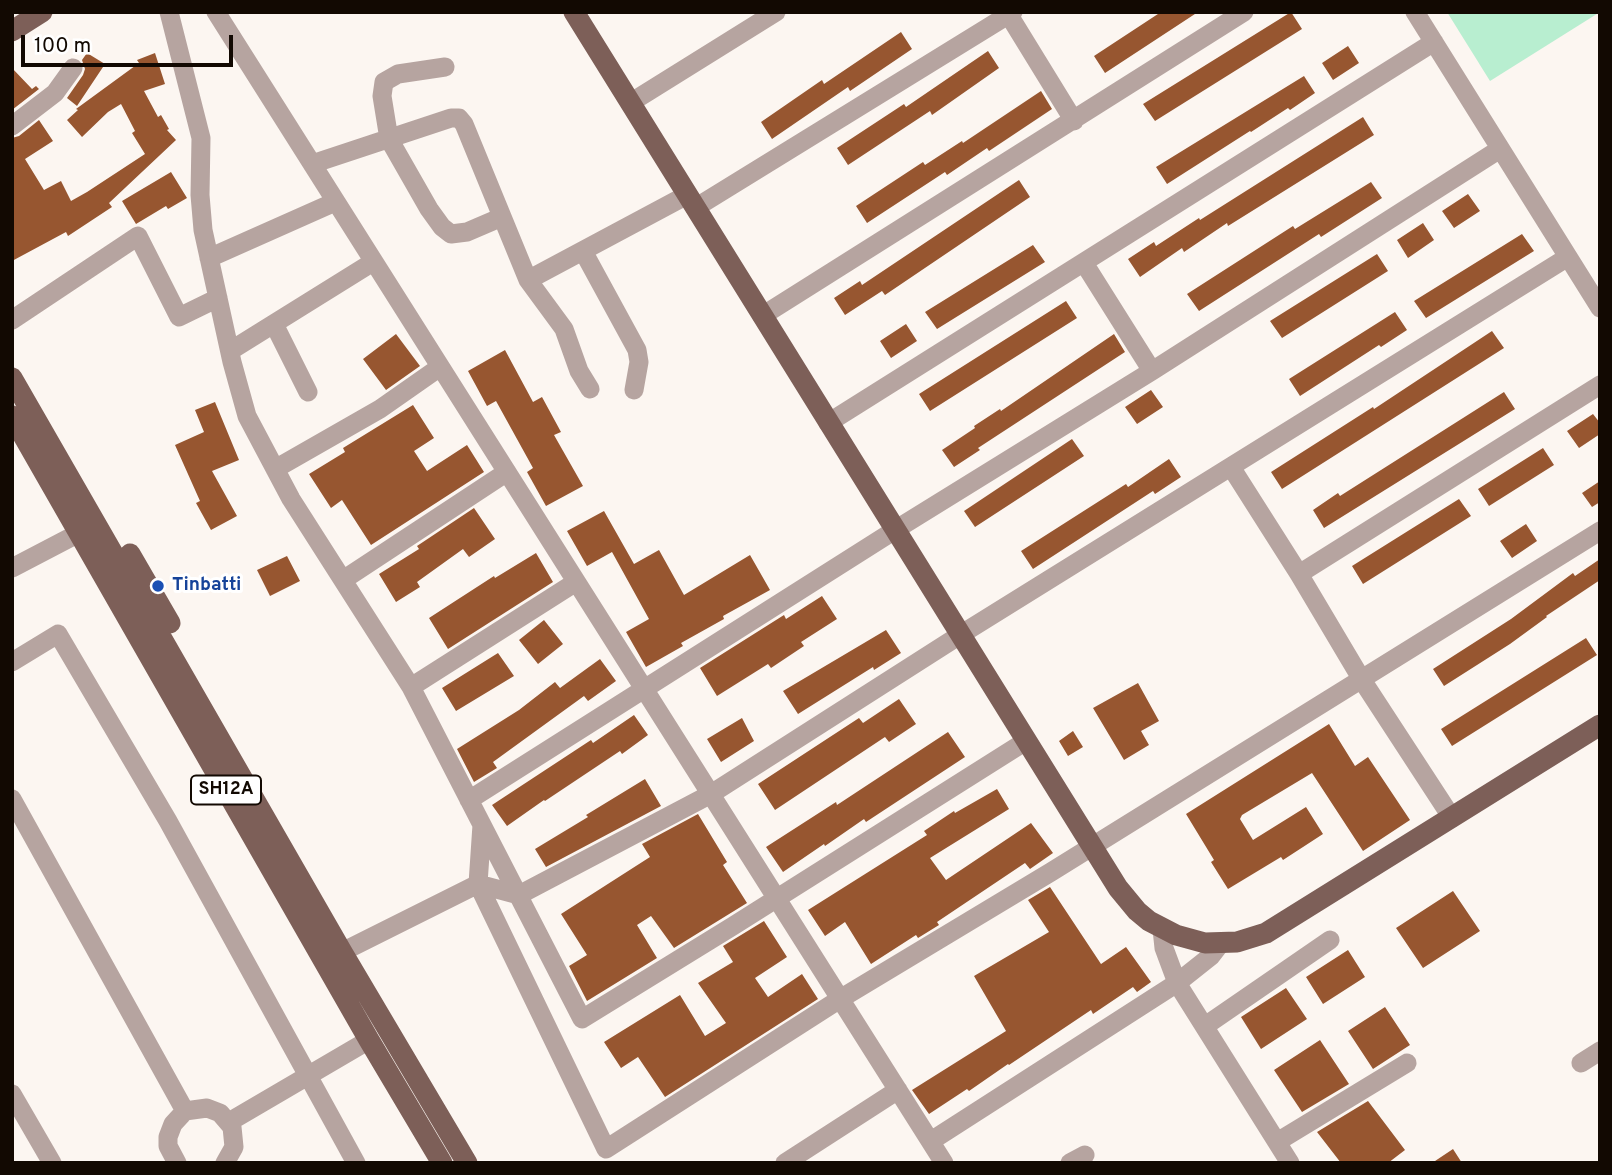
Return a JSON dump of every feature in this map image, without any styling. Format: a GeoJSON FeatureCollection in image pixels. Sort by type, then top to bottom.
{"type":"FeatureCollection","features":[{"type":"Feature","properties":{"kind":"main road"},"geometry":{"type":"LineString","coordinates":[[574,12],[1127,900],[1162,929],[1190,940],[1221,943],[1252,938],[1280,926],[1600,725]]}},
{"type":"Feature","properties":{"kind":"main road","name":"SH12A"},"geometry":{"type":"LineString","coordinates":[[12,378],[69,476],[103,511],[152,590],[207,694],[221,739],[467,1163]]}},
{"type":"Feature","properties":{"kind":"main road","name":"SH12A"},"geometry":{"type":"LineString","coordinates":[[12,416],[442,1163]]}},
{"type":"Feature","properties":{"kind":"street"},"geometry":{"type":"LineString","coordinates":[[169,12],[201,138],[200,195],[203,230],[247,416],[291,499],[411,687],[582,1019],[1026,741]]}},
{"type":"Feature","properties":{"kind":"street"},"geometry":{"type":"LineString","coordinates":[[216,12],[944,1163]]}},
{"type":"Feature","properties":{"kind":"street"},"geometry":{"type":"LineString","coordinates":[[630,103],[776,12]]}},
{"type":"Feature","properties":{"kind":"street"},"geometry":{"type":"LineString","coordinates":[[762,316],[1244,12]]}},
{"type":"Feature","properties":{"kind":"street"},"geometry":{"type":"LineString","coordinates":[[1415,12],[1600,308]]}},
{"type":"Feature","properties":{"kind":"street"},"geometry":{"type":"LineString","coordinates":[[528,281],[583,251],[691,202],[1010,13],[1074,121]]}},
{"type":"Feature","properties":{"kind":"street"},"geometry":{"type":"LineString","coordinates":[[828,423],[1434,43]]}},
{"type":"Feature","properties":{"kind":"street"},"geometry":{"type":"LineString","coordinates":[[445,67],[398,74],[384,82],[382,96],[389,139],[429,209],[442,227],[452,234],[467,232],[502,217]]}},
{"type":"Feature","properties":{"kind":"street"},"geometry":{"type":"LineString","coordinates":[[12,126],[55,93],[72,68]]}},
{"type":"Feature","properties":{"kind":"street"},"geometry":{"type":"LineString","coordinates":[[312,164],[451,118],[459,118],[464,124],[528,281],[564,330],[579,371],[590,389]]}},
{"type":"Feature","properties":{"kind":"street"},"geometry":{"type":"LineString","coordinates":[[469,800],[1500,149]]}},
{"type":"Feature","properties":{"kind":"street"},"geometry":{"type":"LineString","coordinates":[[209,258],[335,202]]}},
{"type":"Feature","properties":{"kind":"street"},"geometry":{"type":"LineString","coordinates":[[12,320],[138,236],[179,317],[218,298]]}},
{"type":"Feature","properties":{"kind":"street"},"geometry":{"type":"LineString","coordinates":[[583,251],[637,350],[639,362],[634,390]]}},
{"type":"Feature","properties":{"kind":"street"},"geometry":{"type":"LineString","coordinates":[[342,951],[478,884],[519,895],[711,794],[960,635],[1568,257]]}},
{"type":"Feature","properties":{"kind":"street"},"geometry":{"type":"LineString","coordinates":[[230,351],[373,262]]}},
{"type":"Feature","properties":{"kind":"street"},"geometry":{"type":"LineString","coordinates":[[1084,263],[1152,371]]}},
{"type":"Feature","properties":{"kind":"street"},"geometry":{"type":"LineString","coordinates":[[274,324],[309,392]]}},
{"type":"Feature","properties":{"kind":"street"},"geometry":{"type":"LineString","coordinates":[[275,469],[380,409],[440,367]]}},
{"type":"Feature","properties":{"kind":"street"},"geometry":{"type":"LineString","coordinates":[[1299,574],[1600,385]]}},
{"type":"Feature","properties":{"kind":"street"},"geometry":{"type":"LineString","coordinates":[[1231,467],[1362,680],[1452,818]]}},
{"type":"Feature","properties":{"kind":"street"},"geometry":{"type":"LineString","coordinates":[[343,580],[507,472]]}},
{"type":"Feature","properties":{"kind":"street"},"geometry":{"type":"LineString","coordinates":[[482,825],[478,884],[609,1156],[840,999],[1051,872],[1600,531]]}},
{"type":"Feature","properties":{"kind":"street"},"geometry":{"type":"LineString","coordinates":[[12,568],[79,533]]}},
{"type":"Feature","properties":{"kind":"street"},"geometry":{"type":"LineString","coordinates":[[411,687],[576,582]]}},
{"type":"Feature","properties":{"kind":"street"},"geometry":{"type":"LineString","coordinates":[[12,662],[58,634],[168,821],[356,1163]]}},
{"type":"Feature","properties":{"kind":"street"},"geometry":{"type":"LineString","coordinates":[[12,799],[186,1111]]}},
{"type":"Feature","properties":{"kind":"street"},"geometry":{"type":"LineString","coordinates":[[1162,929],[1164,948],[1177,983],[1290,1163]]}},
{"type":"Feature","properties":{"kind":"street"},"geometry":{"type":"LineString","coordinates":[[1205,1026],[1330,940]]}},
{"type":"Feature","properties":{"kind":"street"},"geometry":{"type":"LineString","coordinates":[[931,1141],[1177,983],[1211,957],[1221,943]]}},
{"type":"Feature","properties":{"kind":"street"},"geometry":{"type":"LineString","coordinates":[[229,1122],[369,1040]]}},
{"type":"Feature","properties":{"kind":"street"},"geometry":{"type":"LineString","coordinates":[[1581,1063],[1600,1051]]}},
{"type":"Feature","properties":{"kind":"street"},"geometry":{"type":"LineString","coordinates":[[1277,1142],[1407,1063]]}},
{"type":"Feature","properties":{"kind":"street"},"geometry":{"type":"LineString","coordinates":[[785,1163],[898,1090]]}},
{"type":"Feature","properties":{"kind":"street"},"geometry":{"type":"LineString","coordinates":[[399,1092],[432,1163]]}},
{"type":"Feature","properties":{"kind":"street"},"geometry":{"type":"LineString","coordinates":[[12,1094],[52,1163]]}},
{"type":"Feature","properties":{"kind":"street"},"geometry":{"type":"LineString","coordinates":[[177,1163],[171,1154],[168,1137],[173,1124],[186,1111],[207,1108],[220,1113],[229,1122],[235,1139],[234,1147],[225,1163]]}},
{"type":"Feature","properties":{"kind":"green space"},"geometry":{"type":"Polygon","coordinates":[[[1447,12],[1600,12],[1490,81],[1447,12]]]}},
{"type":"Feature","properties":{"kind":"building"},"geometry":{"type":"Polygon","coordinates":[[[1161,12],[1198,12],[1105,73],[1094,56],[1161,12]]]}},
{"type":"Feature","properties":{"kind":"building"},"geometry":{"type":"Polygon","coordinates":[[[1291,12],[1302,29],[1155,121],[1143,104],[1291,12]]]}},
{"type":"Feature","properties":{"kind":"building"},"geometry":{"type":"Polygon","coordinates":[[[901,32],[912,49],[850,91],[848,87],[772,139],[761,122],[822,80],[824,84],[901,32]]]}},
{"type":"Feature","properties":{"kind":"building"},"geometry":{"type":"Polygon","coordinates":[[[1348,46],[1359,63],[1333,80],[1322,63],[1348,46]]]}},
{"type":"Feature","properties":{"kind":"building"},"geometry":{"type":"Polygon","coordinates":[[[988,51],[999,68],[932,115],[930,111],[848,165],[837,148],[904,104],[906,107],[988,51]]]}},
{"type":"Feature","properties":{"kind":"building"},"geometry":{"type":"Polygon","coordinates":[[[87,53],[105,64],[77,106],[67,98],[83,75],[85,69],[82,60],[87,53]]]}},
{"type":"Feature","properties":{"kind":"building"},"geometry":{"type":"Polygon","coordinates":[[[155,53],[165,84],[144,91],[158,117],[161,115],[169,129],[167,130],[176,140],[109,203],[112,207],[68,236],[66,232],[12,261],[12,138],[19,136],[39,120],[53,141],[25,159],[44,190],[61,181],[71,201],[87,192],[145,154],[132,133],[135,131],[121,104],[108,112],[82,137],[67,120],[78,110],[76,109],[139,63],[137,60],[155,53]]]}},
{"type":"Feature","properties":{"kind":"building"},"geometry":{"type":"Polygon","coordinates":[[[12,68],[32,89],[36,86],[39,89],[12,110],[12,68]]]}},
{"type":"Feature","properties":{"kind":"building"},"geometry":{"type":"Polygon","coordinates":[[[1304,76],[1315,93],[1167,184],[1156,167],[1304,76]]]}},
{"type":"Feature","properties":{"kind":"building"},"geometry":{"type":"Polygon","coordinates":[[[1041,91],[1052,109],[989,151],[987,148],[947,175],[945,172],[867,223],[856,206],[923,162],[925,165],[962,141],[963,143],[1041,91]]]}},
{"type":"Feature","properties":{"kind":"building"},"geometry":{"type":"Polygon","coordinates":[[[1363,117],[1374,135],[1228,226],[1227,223],[1184,252],[1182,248],[1140,277],[1128,259],[1154,242],[1156,246],[1199,218],[1200,220],[1363,117]]]}},
{"type":"Feature","properties":{"kind":"building"},"geometry":{"type":"Polygon","coordinates":[[[171,172],[187,198],[168,209],[166,206],[136,224],[122,201],[171,172]]]}},
{"type":"Feature","properties":{"kind":"building"},"geometry":{"type":"Polygon","coordinates":[[[1019,180],[1030,197],[885,295],[882,291],[845,315],[834,298],[860,281],[862,285],[1019,180]]]}},
{"type":"Feature","properties":{"kind":"building"},"geometry":{"type":"Polygon","coordinates":[[[1371,182],[1382,198],[1321,237],[1319,234],[1199,311],[1187,294],[1293,226],[1295,229],[1371,182]]]}},
{"type":"Feature","properties":{"kind":"building"},"geometry":{"type":"Polygon","coordinates":[[[1468,194],[1480,211],[1454,228],[1442,211],[1468,194]]]}},
{"type":"Feature","properties":{"kind":"building"},"geometry":{"type":"Polygon","coordinates":[[[1423,223],[1434,240],[1408,258],[1397,240],[1423,223]]]}},
{"type":"Feature","properties":{"kind":"building"},"geometry":{"type":"Polygon","coordinates":[[[1522,234],[1534,251],[1426,318],[1414,301],[1522,234]]]}},
{"type":"Feature","properties":{"kind":"building"},"geometry":{"type":"Polygon","coordinates":[[[1033,245],[1045,262],[937,329],[925,312],[1033,245]]]}},
{"type":"Feature","properties":{"kind":"building"},"geometry":{"type":"Polygon","coordinates":[[[1377,254],[1388,271],[1282,338],[1270,321],[1377,254]]]}},
{"type":"Feature","properties":{"kind":"building"},"geometry":{"type":"Polygon","coordinates":[[[1066,301],[1077,318],[930,411],[919,394],[1066,301]]]}},
{"type":"Feature","properties":{"kind":"building"},"geometry":{"type":"Polygon","coordinates":[[[1395,312],[1407,330],[1300,396],[1289,379],[1395,312]]]}},
{"type":"Feature","properties":{"kind":"building"},"geometry":{"type":"Polygon","coordinates":[[[906,324],[917,341],[891,358],[880,341],[906,324]]]}},
{"type":"Feature","properties":{"kind":"building"},"geometry":{"type":"Polygon","coordinates":[[[1492,331],[1504,348],[1282,489],[1271,472],[1373,407],[1374,409],[1492,331]]]}},
{"type":"Feature","properties":{"kind":"building"},"geometry":{"type":"Polygon","coordinates":[[[396,334],[420,366],[386,390],[363,359],[396,334]]]}},
{"type":"Feature","properties":{"kind":"building"},"geometry":{"type":"Polygon","coordinates":[[[1114,334],[1125,352],[978,448],[980,450],[954,467],[942,450],[1114,334]]]}},
{"type":"Feature","properties":{"kind":"building"},"geometry":{"type":"Polygon","coordinates":[[[505,350],[533,402],[542,397],[561,432],[554,435],[583,486],[546,506],[527,472],[533,468],[496,401],[487,406],[468,371],[505,350]]]}},
{"type":"Feature","properties":{"kind":"building"},"geometry":{"type":"Polygon","coordinates":[[[1151,390],[1163,407],[1137,424],[1125,407],[1151,390]]]}},
{"type":"Feature","properties":{"kind":"building"},"geometry":{"type":"Polygon","coordinates":[[[1504,392],[1515,409],[1324,528],[1313,510],[1338,493],[1340,496],[1504,392]]]}},
{"type":"Feature","properties":{"kind":"building"},"geometry":{"type":"Polygon","coordinates":[[[215,402],[239,460],[212,471],[237,516],[211,530],[196,503],[200,501],[175,445],[204,432],[195,410],[215,402]]]}},
{"type":"Feature","properties":{"kind":"building"},"geometry":{"type":"Polygon","coordinates":[[[413,405],[434,438],[414,451],[427,471],[467,445],[484,472],[371,545],[342,500],[331,508],[309,474],[345,452],[343,448],[413,405]]]}},
{"type":"Feature","properties":{"kind":"building"},"geometry":{"type":"Polygon","coordinates":[[[1593,414],[1600,423],[1600,434],[1579,448],[1567,431],[1593,414]]]}},
{"type":"Feature","properties":{"kind":"building"},"geometry":{"type":"Polygon","coordinates":[[[1072,439],[1084,456],[975,527],[964,511],[1072,439]]]}},
{"type":"Feature","properties":{"kind":"building"},"geometry":{"type":"Polygon","coordinates":[[[1543,448],[1554,465],[1489,506],[1478,489],[1543,448]]]}},
{"type":"Feature","properties":{"kind":"building"},"geometry":{"type":"Polygon","coordinates":[[[1169,459],[1181,477],[1155,494],[1153,491],[1033,569],[1021,551],[1126,484],[1128,487],[1169,459]]]}},
{"type":"Feature","properties":{"kind":"building"},"geometry":{"type":"Polygon","coordinates":[[[1600,481],[1600,502],[1592,507],[1582,493],[1600,481]]]}},
{"type":"Feature","properties":{"kind":"building"},"geometry":{"type":"Polygon","coordinates":[[[1459,499],[1471,516],[1363,584],[1352,566],[1459,499]]]}},
{"type":"Feature","properties":{"kind":"building"},"geometry":{"type":"Polygon","coordinates":[[[474,508],[495,539],[469,557],[463,549],[417,582],[420,587],[396,602],[379,574],[419,549],[417,546],[474,508]]]}},
{"type":"Feature","properties":{"kind":"building"},"geometry":{"type":"Polygon","coordinates":[[[604,511],[634,564],[659,550],[684,595],[750,555],[770,590],[723,616],[724,619],[646,667],[626,632],[649,619],[612,552],[587,566],[567,531],[604,511]]]}},
{"type":"Feature","properties":{"kind":"building"},"geometry":{"type":"Polygon","coordinates":[[[1526,524],[1537,541],[1512,558],[1500,541],[1526,524]]]}},
{"type":"Feature","properties":{"kind":"building"},"geometry":{"type":"Polygon","coordinates":[[[536,553],[553,582],[448,649],[429,618],[494,576],[495,578],[536,553]]]}},
{"type":"Feature","properties":{"kind":"building"},"geometry":{"type":"Polygon","coordinates":[[[287,556],[300,581],[270,596],[257,570],[287,556]]]}},
{"type":"Feature","properties":{"kind":"building"},"geometry":{"type":"Polygon","coordinates":[[[1600,559],[1600,580],[1510,644],[1444,686],[1433,669],[1511,619],[1573,573],[1575,576],[1600,559]]]}},
{"type":"Feature","properties":{"kind":"building"},"geometry":{"type":"Polygon","coordinates":[[[822,596],[837,619],[801,642],[804,646],[771,668],[768,664],[717,696],[700,668],[784,615],[786,619],[822,596]]]}},
{"type":"Feature","properties":{"kind":"building"},"geometry":{"type":"Polygon","coordinates":[[[544,620],[563,644],[538,664],[519,640],[544,620]]]}},
{"type":"Feature","properties":{"kind":"building"},"geometry":{"type":"Polygon","coordinates":[[[886,630],[901,653],[874,670],[873,667],[798,714],[783,691],[886,630]]]}},
{"type":"Feature","properties":{"kind":"building"},"geometry":{"type":"Polygon","coordinates":[[[1586,638],[1597,655],[1452,746],[1441,729],[1586,638]]]}},
{"type":"Feature","properties":{"kind":"building"},"geometry":{"type":"Polygon","coordinates":[[[498,653],[514,676],[456,711],[442,688],[498,653]]]}},
{"type":"Feature","properties":{"kind":"building"},"geometry":{"type":"Polygon","coordinates":[[[600,659],[616,681],[588,701],[584,696],[493,762],[497,768],[474,782],[457,749],[519,710],[555,682],[560,688],[600,659]]]}},
{"type":"Feature","properties":{"kind":"building"},"geometry":{"type":"Polygon","coordinates":[[[1138,683],[1159,721],[1141,731],[1149,745],[1124,760],[1093,708],[1138,683]]]}},
{"type":"Feature","properties":{"kind":"building"},"geometry":{"type":"Polygon","coordinates":[[[899,699],[916,724],[889,742],[885,737],[775,810],[758,784],[859,718],[863,723],[899,699]]]}},
{"type":"Feature","properties":{"kind":"building"},"geometry":{"type":"Polygon","coordinates":[[[634,715],[648,735],[507,826],[492,805],[634,715]]]}},
{"type":"Feature","properties":{"kind":"building"},"geometry":{"type":"Polygon","coordinates":[[[742,718],[754,741],[721,762],[707,739],[742,718]]]}},
{"type":"Feature","properties":{"kind":"building"},"geometry":{"type":"Polygon","coordinates":[[[1329,724],[1355,766],[1368,757],[1410,820],[1363,851],[1312,773],[1242,815],[1240,819],[1253,840],[1306,807],[1323,834],[1283,860],[1281,857],[1228,889],[1186,814],[1329,724]]]}},
{"type":"Feature","properties":{"kind":"building"},"geometry":{"type":"Polygon","coordinates":[[[1073,731],[1083,747],[1068,756],[1059,741],[1073,731]]]}},
{"type":"Feature","properties":{"kind":"building"},"geometry":{"type":"Polygon","coordinates":[[[948,732],[965,757],[783,872],[766,847],[836,802],[837,805],[948,732]]]}},
{"type":"Feature","properties":{"kind":"building"},"geometry":{"type":"Polygon","coordinates":[[[645,779],[661,806],[546,867],[535,849],[645,779]]]}},
{"type":"Feature","properties":{"kind":"building"},"geometry":{"type":"Polygon","coordinates":[[[997,789],[1009,809],[930,858],[946,880],[1031,823],[1053,853],[1030,869],[1025,863],[937,922],[939,925],[918,938],[916,935],[871,964],[845,922],[825,936],[808,910],[927,835],[924,831],[954,811],[955,813],[997,789]]]}},
{"type":"Feature","properties":{"kind":"building"},"geometry":{"type":"Polygon","coordinates":[[[698,814],[727,862],[723,865],[747,903],[674,948],[651,916],[637,925],[657,958],[587,1001],[569,966],[587,955],[561,914],[650,857],[642,844],[698,814]]]}},
{"type":"Feature","properties":{"kind":"building"},"geometry":{"type":"Polygon","coordinates":[[[1050,887],[1101,964],[1126,947],[1151,982],[1137,992],[1133,987],[1093,1014],[1091,1010],[969,1091],[967,1089],[929,1114],[912,1090],[1006,1031],[974,976],[1049,932],[1028,900],[1050,887]]]}},
{"type":"Feature","properties":{"kind":"building"},"geometry":{"type":"Polygon","coordinates":[[[1453,891],[1480,931],[1423,968],[1396,928],[1453,891]]]}},
{"type":"Feature","properties":{"kind":"building"},"geometry":{"type":"Polygon","coordinates":[[[764,921],[787,957],[755,978],[768,997],[802,974],[818,999],[665,1097],[638,1057],[621,1068],[604,1042],[680,995],[705,1036],[726,1023],[698,983],[733,962],[723,946],[764,921]]]}},
{"type":"Feature","properties":{"kind":"building"},"geometry":{"type":"Polygon","coordinates":[[[1348,950],[1365,977],[1323,1004],[1306,977],[1348,950]]]}},
{"type":"Feature","properties":{"kind":"building"},"geometry":{"type":"Polygon","coordinates":[[[1286,988],[1307,1019],[1261,1049],[1241,1017],[1286,988]]]}},
{"type":"Feature","properties":{"kind":"building"},"geometry":{"type":"Polygon","coordinates":[[[1385,1007],[1410,1045],[1373,1069],[1348,1031],[1385,1007]]]}},
{"type":"Feature","properties":{"kind":"building"},"geometry":{"type":"Polygon","coordinates":[[[1320,1040],[1349,1084],[1302,1112],[1274,1070],[1320,1040]]]}},
{"type":"Feature","properties":{"kind":"building"},"geometry":{"type":"Polygon","coordinates":[[[1368,1101],[1405,1150],[1388,1163],[1341,1163],[1317,1132],[1368,1101]]]}},
{"type":"Feature","properties":{"kind":"building"},"geometry":{"type":"Polygon","coordinates":[[[1453,1149],[1462,1163],[1432,1163],[1453,1149]]]}},
{"type":"Feature","properties":{"kind":"place","name":"Tinbatti"},"geometry":{"type":"Point","coordinates":[158,586]}}]}
